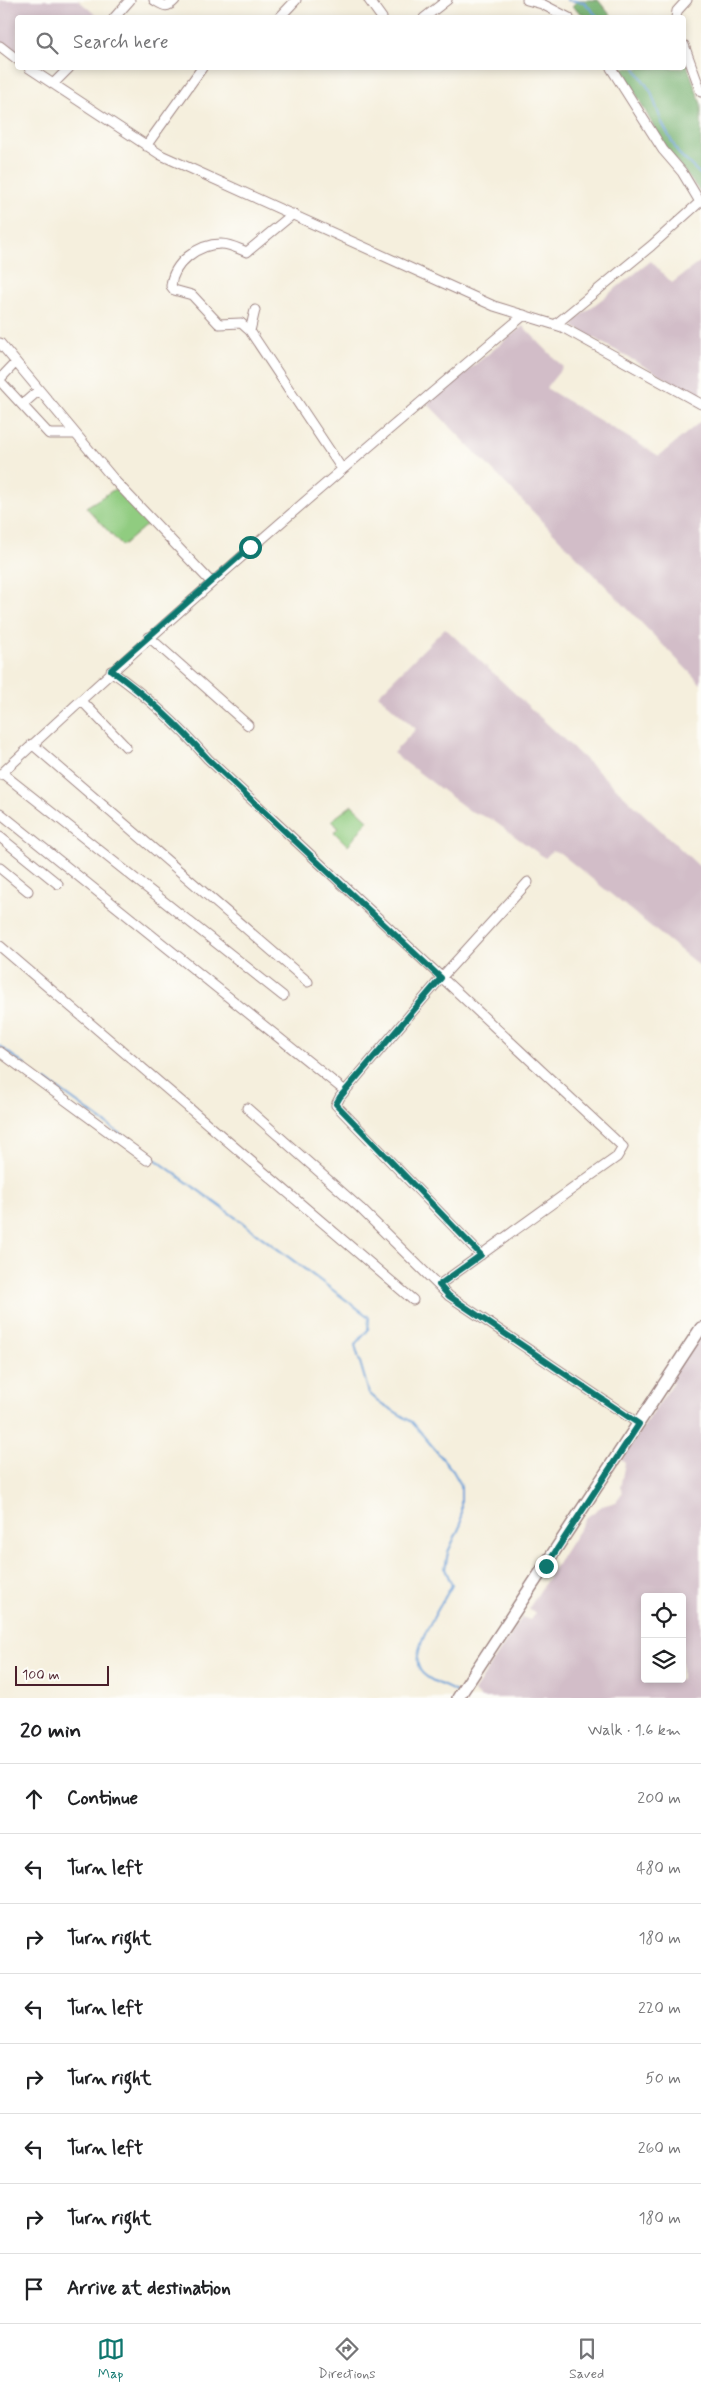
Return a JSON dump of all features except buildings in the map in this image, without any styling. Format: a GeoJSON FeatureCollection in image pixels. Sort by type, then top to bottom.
{"type":"FeatureCollection","features":[{"type":"Feature","properties":{"kind":"main road"},"geometry":{"type":"LineString","coordinates":[[458,1698],[701,1328]]}},
{"type":"Feature","properties":{"kind":"street"},"geometry":{"type":"LineString","coordinates":[[117,15],[130,0]]}},
{"type":"Feature","properties":{"kind":"street"},"geometry":{"type":"LineString","coordinates":[[154,0],[164,7],[168,7],[175,0]]}},
{"type":"Feature","properties":{"kind":"street"},"geometry":{"type":"LineString","coordinates":[[282,15],[296,0]]}},
{"type":"Feature","properties":{"kind":"street"},"geometry":{"type":"LineString","coordinates":[[369,0],[380,15]]}},
{"type":"Feature","properties":{"kind":"street"},"geometry":{"type":"LineString","coordinates":[[428,15],[447,0]]}},
{"type":"Feature","properties":{"kind":"street"},"geometry":{"type":"LineString","coordinates":[[527,0],[540,2],[564,15]]}},
{"type":"Feature","properties":{"kind":"street"},"geometry":{"type":"LineString","coordinates":[[676,15],[677,11],[687,0]]}},
{"type":"Feature","properties":{"kind":"street"},"geometry":{"type":"LineString","coordinates":[[0,46],[15,58]]}},
{"type":"Feature","properties":{"kind":"street"},"geometry":{"type":"LineString","coordinates":[[686,51],[701,92]]}},
{"type":"Feature","properties":{"kind":"street"},"geometry":{"type":"LineString","coordinates":[[32,70],[146,146],[181,164],[494,306],[555,325],[612,354],[701,404]]}},
{"type":"Feature","properties":{"kind":"street"},"geometry":{"type":"LineString","coordinates":[[53,84],[68,70]]}},
{"type":"Feature","properties":{"kind":"street"},"geometry":{"type":"LineString","coordinates":[[146,146],[201,70]]}},
{"type":"Feature","properties":{"kind":"street"},"geometry":{"type":"LineString","coordinates":[[555,325],[651,246],[700,202],[682,172],[663,150],[612,70]]}},
{"type":"Feature","properties":{"kind":"street"},"geometry":{"type":"LineString","coordinates":[[293,214],[247,252],[222,244],[208,246],[184,259],[172,275],[171,286],[174,290],[192,295],[219,324],[241,323],[250,331],[342,469]]}},
{"type":"Feature","properties":{"kind":"street"},"geometry":{"type":"LineString","coordinates":[[250,331],[254,310]]}},
{"type":"Feature","properties":{"kind":"street"},"geometry":{"type":"LineString","coordinates":[[283,996],[1,774],[111,670],[211,582],[524,315]]}},
{"type":"Feature","properties":{"kind":"street"},"geometry":{"type":"LineString","coordinates":[[0,343],[116,482],[211,582]]}},
{"type":"Feature","properties":{"kind":"street"},"geometry":{"type":"LineString","coordinates":[[16,362],[0,380],[49,434],[76,434]]}},
{"type":"Feature","properties":{"kind":"street"},"geometry":{"type":"LineString","coordinates":[[23,404],[39,390]]}},
{"type":"Feature","properties":{"kind":"street"},"geometry":{"type":"LineString","coordinates":[[149,637],[248,725]]}},
{"type":"Feature","properties":{"kind":"street"},"geometry":{"type":"LineString","coordinates":[[111,670],[132,685],[184,732],[208,759],[623,1147],[609,1163],[439,1285]]}},
{"type":"Feature","properties":{"kind":"street"},"geometry":{"type":"LineString","coordinates":[[81,700],[126,746]]}},
{"type":"Feature","properties":{"kind":"street"},"geometry":{"type":"LineString","coordinates":[[32,744],[308,982]]}},
{"type":"Feature","properties":{"kind":"street"},"geometry":{"type":"LineString","coordinates":[[0,813],[345,1091]]}},
{"type":"Feature","properties":{"kind":"street"},"geometry":{"type":"LineString","coordinates":[[0,837],[58,884]]}},
{"type":"Feature","properties":{"kind":"street"},"geometry":{"type":"LineString","coordinates":[[0,868],[28,891]]}},
{"type":"Feature","properties":{"kind":"street"},"geometry":{"type":"LineString","coordinates":[[481,1255],[344,1115],[336,1104],[441,978],[528,882]]}},
{"type":"Feature","properties":{"kind":"street"},"geometry":{"type":"LineString","coordinates":[[0,946],[413,1300]]}},
{"type":"Feature","properties":{"kind":"street"},"geometry":{"type":"LineString","coordinates":[[0,1052],[147,1160]]}},
{"type":"Feature","properties":{"kind":"street"},"geometry":{"type":"LineString","coordinates":[[247,1108],[360,1208],[449,1296],[639,1424]]}},
{"type":"Feature","properties":{"kind":"shaded area"},"geometry":{"type":"Polygon","coordinates":[[[0,0],[78,0],[96,15],[15,15],[15,55],[0,42],[0,0]]]}},
{"type":"Feature","properties":{"kind":"shaded area"},"geometry":{"type":"Polygon","coordinates":[[[651,261],[672,283],[701,261],[701,398],[574,327],[575,320],[651,261]]]}},
{"type":"Feature","properties":{"kind":"shaded area"},"geometry":{"type":"Polygon","coordinates":[[[523,326],[563,367],[546,388],[659,456],[701,421],[701,684],[427,403],[523,326]]]}},
{"type":"Feature","properties":{"kind":"shaded area"},"geometry":{"type":"Polygon","coordinates":[[[445,628],[701,868],[701,967],[560,853],[552,851],[545,858],[491,819],[470,811],[393,753],[416,729],[378,695],[445,628]]]}},
{"type":"Feature","properties":{"kind":"shaded area"},"geometry":{"type":"Polygon","coordinates":[[[701,1328],[701,1698],[480,1698],[474,1692],[522,1617],[530,1620],[535,1613],[529,1608],[587,1517],[602,1506],[616,1502],[620,1497],[623,1491],[620,1488],[625,1463],[621,1460],[673,1383],[668,1379],[701,1328]]]}},
{"type":"Feature","properties":{"kind":"green space"},"geometry":{"type":"Polygon","coordinates":[[[578,0],[598,0],[610,15],[583,15],[572,6],[578,0]]]}},
{"type":"Feature","properties":{"kind":"green space"},"geometry":{"type":"Polygon","coordinates":[[[686,62],[701,104],[701,193],[663,144],[623,70],[686,70],[686,62]]]}},
{"type":"Feature","properties":{"kind":"green space"},"geometry":{"type":"Polygon","coordinates":[[[115,489],[132,505],[135,512],[139,510],[150,522],[122,546],[86,507],[115,489]]]}},
{"type":"Feature","properties":{"kind":"green space"},"geometry":{"type":"Polygon","coordinates":[[[352,805],[368,820],[348,846],[334,832],[338,828],[332,820],[352,805]]]}},
{"type":"Feature","properties":{"kind":"waterway"},"geometry":{"type":"LineString","coordinates":[[567,0],[584,2],[596,15]]}},
{"type":"Feature","properties":{"kind":"waterway"},"geometry":{"type":"LineString","coordinates":[[636,70],[651,92],[662,123],[678,153],[701,175]]}},
{"type":"Feature","properties":{"kind":"waterway"},"geometry":{"type":"LineString","coordinates":[[0,1046],[26,1066]]}},
{"type":"Feature","properties":{"kind":"waterway"},"geometry":{"type":"LineString","coordinates":[[46,1080],[369,1317],[368,1330],[355,1345],[369,1393],[379,1402],[412,1422],[453,1471],[461,1485],[461,1524],[448,1552],[445,1569],[452,1585],[422,1640],[418,1662],[423,1674],[456,1692]]}},
{"type":"Feature","properties":{"kind":"route"},"geometry":{"type":"LineString","coordinates":[[250,547],[111,670],[132,685],[184,732],[208,759],[441,978],[336,1104],[344,1115],[481,1255],[439,1285],[449,1296],[639,1424],[546,1566]]}}]}
